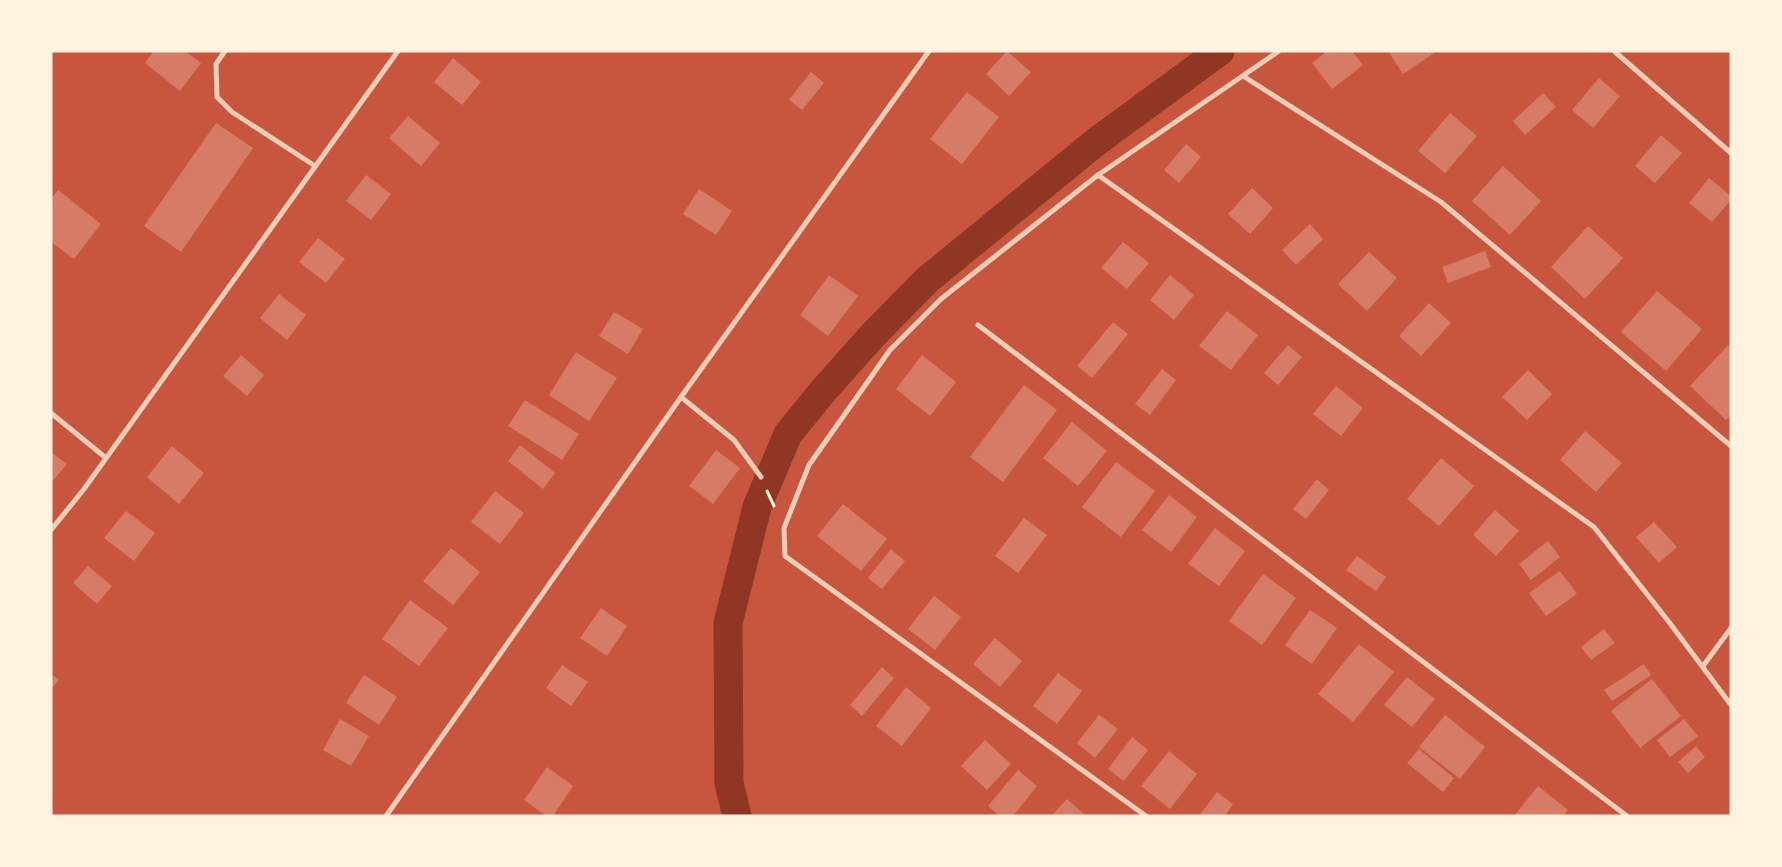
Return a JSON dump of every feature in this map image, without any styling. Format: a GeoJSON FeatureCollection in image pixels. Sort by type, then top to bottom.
{"type":"FeatureCollection","features":[{"type":"Feature","properties":{"kind":"street"},"geometry":{"type":"LineString","coordinates":[[225,51],[216,64],[217,97],[232,112],[316,166]]}},
{"type":"Feature","properties":{"kind":"street"},"geometry":{"type":"LineString","coordinates":[[51,530],[106,458],[398,51]]}},
{"type":"Feature","properties":{"kind":"street"},"geometry":{"type":"LineString","coordinates":[[386,816],[682,397],[930,51]]}},
{"type":"Feature","properties":{"kind":"street"},"geometry":{"type":"LineString","coordinates":[[1146,816],[785,556],[784,528],[809,465],[890,350],[941,299],[1098,175],[1279,51]]}},
{"type":"Feature","properties":{"kind":"street"},"geometry":{"type":"LineString","coordinates":[[1614,51],[1731,153]]}},
{"type":"Feature","properties":{"kind":"street"},"geometry":{"type":"LineString","coordinates":[[1243,76],[1441,202],[1731,446]]}},
{"type":"Feature","properties":{"kind":"street"},"geometry":{"type":"LineString","coordinates":[[1098,175],[1594,527],[1703,666],[1731,705]]}},
{"type":"Feature","properties":{"kind":"street"},"geometry":{"type":"LineString","coordinates":[[978,324],[1627,816]]}},
{"type":"Feature","properties":{"kind":"street"},"geometry":{"type":"LineString","coordinates":[[682,397],[734,440],[761,477]]}},
{"type":"Feature","properties":{"kind":"street"},"geometry":{"type":"LineString","coordinates":[[51,413],[106,458]]}},
{"type":"Feature","properties":{"kind":"street"},"geometry":{"type":"LineString","coordinates":[[1703,666],[1731,628]]}},
{"type":"Feature","properties":{"kind":"path"},"geometry":{"type":"LineString","coordinates":[[761,477],[784,528]]}},
{"type":"Feature","properties":{"kind":"building"},"geometry":{"type":"Polygon","coordinates":[[[154,51],[185,51],[201,63],[180,91],[145,63],[154,51]]]}},
{"type":"Feature","properties":{"kind":"building"},"geometry":{"type":"Polygon","coordinates":[[[1007,51],[1031,72],[1009,96],[986,74],[1007,51]]]}},
{"type":"Feature","properties":{"kind":"building"},"geometry":{"type":"Polygon","coordinates":[[[1327,51],[1352,51],[1363,65],[1332,89],[1312,63],[1327,51]]]}},
{"type":"Feature","properties":{"kind":"building"},"geometry":{"type":"Polygon","coordinates":[[[1388,51],[1437,51],[1403,74],[1388,51]]]}},
{"type":"Feature","properties":{"kind":"building"},"geometry":{"type":"Polygon","coordinates":[[[453,58],[481,82],[462,105],[434,82],[453,58]]]}},
{"type":"Feature","properties":{"kind":"building"},"geometry":{"type":"Polygon","coordinates":[[[811,72],[824,83],[802,110],[789,100],[811,72]]]}},
{"type":"Feature","properties":{"kind":"building"},"geometry":{"type":"Polygon","coordinates":[[[1599,78],[1620,96],[1593,128],[1572,110],[1599,78]]]}},
{"type":"Feature","properties":{"kind":"building"},"geometry":{"type":"Polygon","coordinates":[[[967,92],[999,117],[962,164],[930,139],[967,92]]]}},
{"type":"Feature","properties":{"kind":"building"},"geometry":{"type":"Polygon","coordinates":[[[1543,93],[1556,107],[1525,135],[1513,121],[1543,93]]]}},
{"type":"Feature","properties":{"kind":"building"},"geometry":{"type":"Polygon","coordinates":[[[1450,113],[1477,136],[1445,173],[1418,151],[1450,113]]]}},
{"type":"Feature","properties":{"kind":"building"},"geometry":{"type":"Polygon","coordinates":[[[408,116],[440,143],[421,166],[389,138],[408,116]]]}},
{"type":"Feature","properties":{"kind":"building"},"geometry":{"type":"Polygon","coordinates":[[[216,123],[253,148],[181,252],[144,226],[216,123]]]}},
{"type":"Feature","properties":{"kind":"building"},"geometry":{"type":"Polygon","coordinates":[[[1661,135],[1682,153],[1655,183],[1635,166],[1661,135]]]}},
{"type":"Feature","properties":{"kind":"building"},"geometry":{"type":"Polygon","coordinates":[[[1186,144],[1201,157],[1179,183],[1164,170],[1186,144]]]}},
{"type":"Feature","properties":{"kind":"building"},"geometry":{"type":"Polygon","coordinates":[[[1503,166],[1541,201],[1510,235],[1472,201],[1503,166]]]}},
{"type":"Feature","properties":{"kind":"building"},"geometry":{"type":"Polygon","coordinates":[[[366,175],[391,194],[371,220],[346,201],[366,175]]]}},
{"type":"Feature","properties":{"kind":"building"},"geometry":{"type":"Polygon","coordinates":[[[1709,178],[1731,196],[1731,200],[1712,222],[1689,203],[1709,178]]]}},
{"type":"Feature","properties":{"kind":"building"},"geometry":{"type":"Polygon","coordinates":[[[1252,188],[1273,208],[1250,234],[1228,214],[1252,188]]]}},
{"type":"Feature","properties":{"kind":"building"},"geometry":{"type":"Polygon","coordinates":[[[699,189],[732,211],[716,235],[683,214],[699,189]]]}},
{"type":"Feature","properties":{"kind":"building"},"geometry":{"type":"Polygon","coordinates":[[[58,190],[101,224],[74,259],[51,242],[51,199],[58,190]]]}},
{"type":"Feature","properties":{"kind":"building"},"geometry":{"type":"Polygon","coordinates":[[[1310,224],[1323,239],[1296,265],[1282,250],[1310,224]]]}},
{"type":"Feature","properties":{"kind":"building"},"geometry":{"type":"Polygon","coordinates":[[[1588,226],[1623,258],[1585,299],[1551,267],[1588,226]]]}},
{"type":"Feature","properties":{"kind":"building"},"geometry":{"type":"Polygon","coordinates":[[[318,238],[345,259],[326,283],[299,262],[318,238]]]}},
{"type":"Feature","properties":{"kind":"building"},"geometry":{"type":"Polygon","coordinates":[[[1123,242],[1149,263],[1127,289],[1101,268],[1123,242]]]}},
{"type":"Feature","properties":{"kind":"building"},"geometry":{"type":"Polygon","coordinates":[[[1485,251],[1491,267],[1448,283],[1442,267],[1485,251]]]}},
{"type":"Feature","properties":{"kind":"building"},"geometry":{"type":"Polygon","coordinates":[[[1369,252],[1397,278],[1367,311],[1338,284],[1369,252]]]}},
{"type":"Feature","properties":{"kind":"building"},"geometry":{"type":"Polygon","coordinates":[[[829,275],[858,296],[828,336],[800,315],[829,275]]]}},
{"type":"Feature","properties":{"kind":"building"},"geometry":{"type":"Polygon","coordinates":[[[1170,275],[1194,295],[1174,320],[1150,300],[1170,275]]]}},
{"type":"Feature","properties":{"kind":"building"},"geometry":{"type":"Polygon","coordinates":[[[1657,291],[1702,329],[1666,371],[1621,332],[1657,291]]]}},
{"type":"Feature","properties":{"kind":"building"},"geometry":{"type":"Polygon","coordinates":[[[279,294],[306,315],[287,340],[260,318],[279,294]]]}},
{"type":"Feature","properties":{"kind":"building"},"geometry":{"type":"Polygon","coordinates":[[[1429,303],[1451,323],[1421,356],[1399,336],[1429,303]]]}},
{"type":"Feature","properties":{"kind":"building"},"geometry":{"type":"Polygon","coordinates":[[[1227,311],[1258,335],[1231,370],[1199,346],[1227,311]]]}},
{"type":"Feature","properties":{"kind":"building"},"geometry":{"type":"Polygon","coordinates":[[[614,312],[643,329],[628,354],[599,336],[614,312]]]}},
{"type":"Feature","properties":{"kind":"building"},"geometry":{"type":"Polygon","coordinates":[[[1113,322],[1128,334],[1092,378],[1077,366],[1113,322]]]}},
{"type":"Feature","properties":{"kind":"building"},"geometry":{"type":"Polygon","coordinates":[[[1288,345],[1302,357],[1278,385],[1264,373],[1288,345]]]}},
{"type":"Feature","properties":{"kind":"building"},"geometry":{"type":"Polygon","coordinates":[[[1728,345],[1731,348],[1731,415],[1726,420],[1690,386],[1728,345]]]}},
{"type":"Feature","properties":{"kind":"building"},"geometry":{"type":"Polygon","coordinates":[[[576,352],[617,378],[589,421],[549,395],[576,352]]]}},
{"type":"Feature","properties":{"kind":"building"},"geometry":{"type":"Polygon","coordinates":[[[241,355],[264,375],[247,396],[223,376],[241,355]]]}},
{"type":"Feature","properties":{"kind":"building"},"geometry":{"type":"Polygon","coordinates":[[[922,355],[956,382],[930,416],[896,389],[922,355]]]}},
{"type":"Feature","properties":{"kind":"building"},"geometry":{"type":"Polygon","coordinates":[[[1162,369],[1176,380],[1150,415],[1135,404],[1162,369]]]}},
{"type":"Feature","properties":{"kind":"building"},"geometry":{"type":"Polygon","coordinates":[[[1528,370],[1552,394],[1527,420],[1502,397],[1528,370]]]}},
{"type":"Feature","properties":{"kind":"building"},"geometry":{"type":"Polygon","coordinates":[[[1024,385],[1057,410],[1003,482],[970,457],[1024,385]]]}},
{"type":"Feature","properties":{"kind":"building"},"geometry":{"type":"Polygon","coordinates":[[[1336,386],[1363,408],[1341,436],[1313,414],[1336,386]]]}},
{"type":"Feature","properties":{"kind":"building"},"geometry":{"type":"Polygon","coordinates":[[[525,400],[579,434],[562,460],[508,426],[525,400]]]}},
{"type":"Feature","properties":{"kind":"building"},"geometry":{"type":"Polygon","coordinates":[[[1072,422],[1107,451],[1078,486],[1043,458],[1072,422]]]}},
{"type":"Feature","properties":{"kind":"building"},"geometry":{"type":"Polygon","coordinates":[[[1585,431],[1622,463],[1596,492],[1560,460],[1585,431]]]}},
{"type":"Feature","properties":{"kind":"building"},"geometry":{"type":"Polygon","coordinates":[[[520,445],[555,473],[543,489],[508,461],[520,445]]]}},
{"type":"Feature","properties":{"kind":"building"},"geometry":{"type":"Polygon","coordinates":[[[172,446],[204,473],[179,504],[147,477],[172,446]]]}},
{"type":"Feature","properties":{"kind":"building"},"geometry":{"type":"Polygon","coordinates":[[[716,450],[740,468],[713,504],[689,486],[716,450]]]}},
{"type":"Feature","properties":{"kind":"building"},"geometry":{"type":"Polygon","coordinates":[[[51,452],[67,464],[51,483],[51,452]]]}},
{"type":"Feature","properties":{"kind":"building"},"geometry":{"type":"Polygon","coordinates":[[[1441,458],[1474,486],[1439,526],[1407,499],[1441,458]]]}},
{"type":"Feature","properties":{"kind":"building"},"geometry":{"type":"Polygon","coordinates":[[[1116,462],[1155,491],[1121,537],[1082,507],[1116,462]]]}},
{"type":"Feature","properties":{"kind":"building"},"geometry":{"type":"Polygon","coordinates":[[[1317,479],[1329,490],[1306,519],[1293,509],[1317,479]]]}},
{"type":"Feature","properties":{"kind":"building"},"geometry":{"type":"Polygon","coordinates":[[[495,491],[524,513],[500,544],[471,522],[495,491]]]}},
{"type":"Feature","properties":{"kind":"building"},"geometry":{"type":"Polygon","coordinates":[[[1169,495],[1197,517],[1171,552],[1142,530],[1169,495]]]}},
{"type":"Feature","properties":{"kind":"building"},"geometry":{"type":"Polygon","coordinates":[[[843,504],[887,539],[861,571],[817,536],[843,504]]]}},
{"type":"Feature","properties":{"kind":"building"},"geometry":{"type":"Polygon","coordinates":[[[1495,510],[1519,531],[1496,556],[1473,535],[1495,510]]]}},
{"type":"Feature","properties":{"kind":"building"},"geometry":{"type":"Polygon","coordinates":[[[126,511],[155,533],[134,561],[104,538],[126,511]]]}},
{"type":"Feature","properties":{"kind":"building"},"geometry":{"type":"Polygon","coordinates":[[[1024,518],[1047,535],[1018,573],[995,556],[1024,518]]]}},
{"type":"Feature","properties":{"kind":"building"},"geometry":{"type":"Polygon","coordinates":[[[1654,522],[1677,547],[1659,563],[1636,537],[1654,522]]]}},
{"type":"Feature","properties":{"kind":"building"},"geometry":{"type":"Polygon","coordinates":[[[1215,528],[1245,551],[1219,586],[1188,564],[1215,528]]]}},
{"type":"Feature","properties":{"kind":"building"},"geometry":{"type":"Polygon","coordinates":[[[1548,541],[1560,557],[1531,580],[1519,564],[1548,541]]]}},
{"type":"Feature","properties":{"kind":"building"},"geometry":{"type":"Polygon","coordinates":[[[451,548],[480,572],[453,605],[423,581],[451,548]]]}},
{"type":"Feature","properties":{"kind":"building"},"geometry":{"type":"Polygon","coordinates":[[[891,549],[905,561],[882,589],[868,578],[891,549]]]}},
{"type":"Feature","properties":{"kind":"building"},"geometry":{"type":"Polygon","coordinates":[[[1357,556],[1386,577],[1376,591],[1346,570],[1357,556]]]}},
{"type":"Feature","properties":{"kind":"building"},"geometry":{"type":"Polygon","coordinates":[[[88,566],[112,586],[97,604],[73,583],[88,566]]]}},
{"type":"Feature","properties":{"kind":"building"},"geometry":{"type":"Polygon","coordinates":[[[1560,571],[1577,594],[1546,616],[1529,593],[1560,571]]]}},
{"type":"Feature","properties":{"kind":"building"},"geometry":{"type":"Polygon","coordinates":[[[1263,574],[1296,598],[1262,645],[1229,621],[1263,574]]]}},
{"type":"Feature","properties":{"kind":"building"},"geometry":{"type":"Polygon","coordinates":[[[934,596],[961,617],[935,650],[908,629],[934,596]]]}},
{"type":"Feature","properties":{"kind":"building"},"geometry":{"type":"Polygon","coordinates":[[[410,600],[448,628],[419,666],[382,639],[410,600]]]}},
{"type":"Feature","properties":{"kind":"building"},"geometry":{"type":"Polygon","coordinates":[[[601,608],[627,626],[607,656],[580,638],[601,608]]]}},
{"type":"Feature","properties":{"kind":"building"},"geometry":{"type":"Polygon","coordinates":[[[1310,610],[1337,628],[1312,664],[1285,645],[1310,610]]]}},
{"type":"Feature","properties":{"kind":"building"},"geometry":{"type":"Polygon","coordinates":[[[1604,629],[1615,643],[1591,660],[1581,647],[1604,629]]]}},
{"type":"Feature","properties":{"kind":"building"},"geometry":{"type":"Polygon","coordinates":[[[995,638],[1022,661],[1000,687],[973,664],[995,638]]]}},
{"type":"Feature","properties":{"kind":"building"},"geometry":{"type":"Polygon","coordinates":[[[1359,644],[1394,672],[1353,722],[1318,694],[1359,644]]]}},
{"type":"Feature","properties":{"kind":"building"},"geometry":{"type":"Polygon","coordinates":[[[1644,664],[1651,675],[1612,701],[1604,690],[1644,664]]]}},
{"type":"Feature","properties":{"kind":"building"},"geometry":{"type":"Polygon","coordinates":[[[562,665],[588,682],[571,706],[546,688],[562,665]]]}},
{"type":"Feature","properties":{"kind":"building"},"geometry":{"type":"Polygon","coordinates":[[[882,667],[894,678],[862,716],[850,705],[882,667]]]}},
{"type":"Feature","properties":{"kind":"building"},"geometry":{"type":"Polygon","coordinates":[[[1058,673],[1082,691],[1057,724],[1033,706],[1058,673]]]}},
{"type":"Feature","properties":{"kind":"building"},"geometry":{"type":"Polygon","coordinates":[[[51,674],[59,680],[51,689],[51,674]]]}},
{"type":"Feature","properties":{"kind":"building"},"geometry":{"type":"Polygon","coordinates":[[[364,675],[397,697],[379,725],[346,703],[364,675]]]}},
{"type":"Feature","properties":{"kind":"building"},"geometry":{"type":"Polygon","coordinates":[[[1407,677],[1435,699],[1412,727],[1384,705],[1407,677]]]}},
{"type":"Feature","properties":{"kind":"building"},"geometry":{"type":"Polygon","coordinates":[[[1652,679],[1681,716],[1640,748],[1611,711],[1652,679]]]}},
{"type":"Feature","properties":{"kind":"building"},"geometry":{"type":"Polygon","coordinates":[[[906,687],[931,708],[902,746],[876,726],[906,687]]]}},
{"type":"Feature","properties":{"kind":"building"},"geometry":{"type":"Polygon","coordinates":[[[1099,715],[1118,729],[1095,758],[1077,743],[1099,715]]]}},
{"type":"Feature","properties":{"kind":"building"},"geometry":{"type":"Polygon","coordinates":[[[1445,715],[1485,747],[1460,779],[1419,747],[1445,715]]]}},
{"type":"Feature","properties":{"kind":"building"},"geometry":{"type":"Polygon","coordinates":[[[340,719],[369,736],[351,766],[323,750],[340,719]]]}},
{"type":"Feature","properties":{"kind":"building"},"geometry":{"type":"Polygon","coordinates":[[[1684,719],[1698,736],[1670,757],[1657,740],[1684,719]]]}},
{"type":"Feature","properties":{"kind":"building"},"geometry":{"type":"Polygon","coordinates":[[[1132,737],[1148,750],[1124,781],[1108,769],[1132,737]]]}},
{"type":"Feature","properties":{"kind":"building"},"geometry":{"type":"Polygon","coordinates":[[[985,740],[1011,764],[987,790],[961,766],[985,740]]]}},
{"type":"Feature","properties":{"kind":"building"},"geometry":{"type":"Polygon","coordinates":[[[1696,746],[1705,757],[1688,773],[1678,762],[1696,746]]]}},
{"type":"Feature","properties":{"kind":"building"},"geometry":{"type":"Polygon","coordinates":[[[1419,749],[1454,778],[1443,792],[1407,763],[1419,749]]]}},
{"type":"Feature","properties":{"kind":"building"},"geometry":{"type":"Polygon","coordinates":[[[1169,751],[1197,774],[1170,809],[1141,786],[1169,751]]]}},
{"type":"Feature","properties":{"kind":"building"},"geometry":{"type":"Polygon","coordinates":[[[547,767],[573,786],[553,816],[546,816],[524,800],[547,767]]]}},
{"type":"Feature","properties":{"kind":"building"},"geometry":{"type":"Polygon","coordinates":[[[1018,770],[1037,786],[1013,816],[1000,816],[988,806],[1018,770]]]}},
{"type":"Feature","properties":{"kind":"building"},"geometry":{"type":"Polygon","coordinates":[[[1538,786],[1568,810],[1563,816],[1514,816],[1538,786]]]}},
{"type":"Feature","properties":{"kind":"building"},"geometry":{"type":"Polygon","coordinates":[[[1217,792],[1233,804],[1225,816],[1199,816],[1217,792]]]}},
{"type":"Feature","properties":{"kind":"building"},"geometry":{"type":"Polygon","coordinates":[[[1067,799],[1086,816],[1051,816],[1067,799]]]}},
{"type":"Feature","properties":{"kind":"waterway"},"geometry":{"type":"LineString","coordinates":[[737,816],[729,783],[728,623],[757,507],[788,434],[873,335],[927,280],[1096,142],[1220,51]]}}]}
